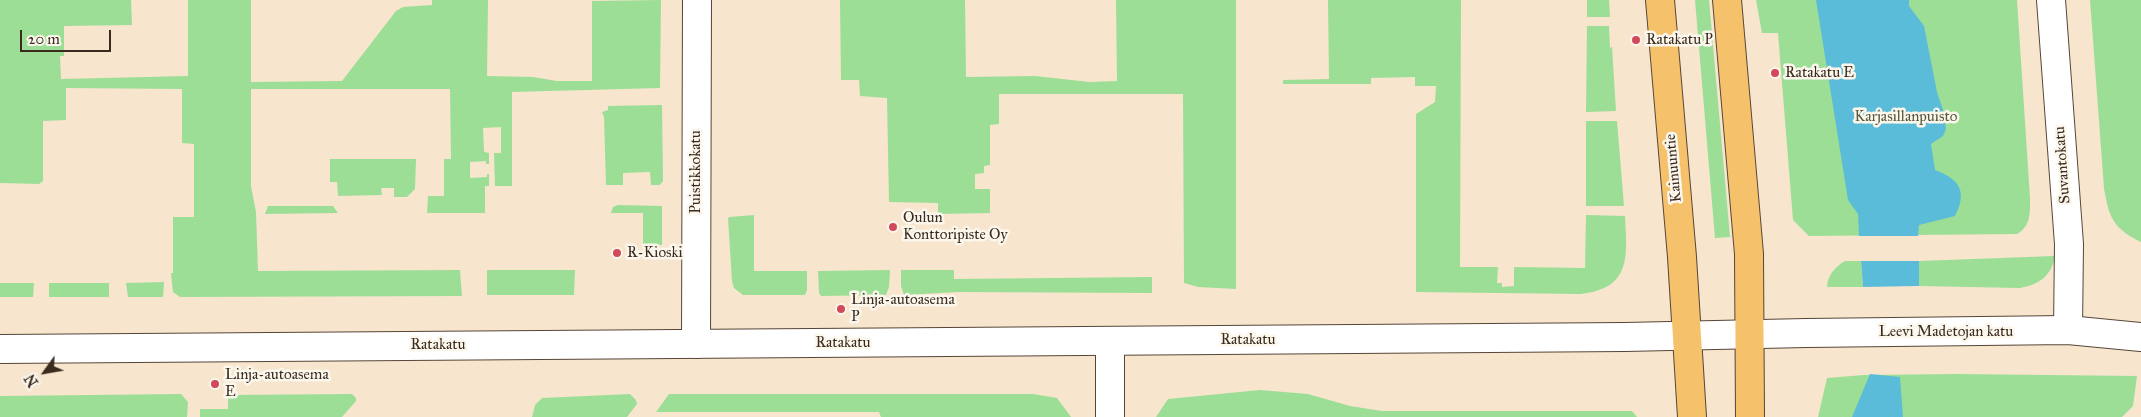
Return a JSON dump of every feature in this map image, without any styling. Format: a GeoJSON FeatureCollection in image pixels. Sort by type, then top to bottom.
{"type":"FeatureCollection","features":[{"type":"Feature","properties":{"kind":"main road","name":"Kainuuntie"},"geometry":{"type":"LineString","coordinates":[[1660,0],[1692,417]]}},
{"type":"Feature","properties":{"kind":"main road"},"geometry":{"type":"LineString","coordinates":[[1727,0],[1749,254],[1750,417]]}},
{"type":"Feature","properties":{"kind":"street","name":"Puistikkokatu"},"geometry":{"type":"LineString","coordinates":[[696,344],[697,0]]}},
{"type":"Feature","properties":{"kind":"street","name":"Suvantokatu"},"geometry":{"type":"LineString","coordinates":[[2051,0],[2069,244],[2068,330]]}},
{"type":"Feature","properties":{"kind":"street","name":"Leevi Madetojan katu"},"geometry":{"type":"LineString","coordinates":[[1687,335],[2068,330],[2141,337]]}},
{"type":"Feature","properties":{"kind":"street","name":"Ratakatu"},"geometry":{"type":"LineString","coordinates":[[0,349],[1687,335]]}},
{"type":"Feature","properties":{"kind":"street"},"geometry":{"type":"LineString","coordinates":[[1110,341],[1110,417]]}},
{"type":"Feature","properties":{"kind":"green space"},"geometry":{"type":"Polygon","coordinates":[[[0,0],[131,0],[132,25],[64,26],[64,56],[60,56],[61,79],[188,76],[188,0],[251,0],[251,82],[342,81],[396,11],[403,7],[432,5],[432,0],[488,0],[487,76],[533,77],[557,81],[592,81],[592,1],[661,0],[660,88],[512,92],[512,186],[495,186],[494,153],[501,153],[501,127],[483,128],[484,152],[489,153],[489,164],[486,164],[486,161],[470,162],[470,178],[487,177],[487,174],[489,174],[489,186],[485,186],[485,213],[427,213],[428,196],[444,196],[444,159],[451,159],[450,89],[251,89],[251,186],[256,212],[258,271],[460,270],[462,296],[180,297],[173,292],[171,273],[173,273],[173,217],[194,217],[194,144],[182,143],[182,89],[66,88],[66,120],[43,121],[43,181],[39,184],[0,183],[0,0]]]}},
{"type":"Feature","properties":{"kind":"green space"},"geometry":{"type":"Polygon","coordinates":[[[840,0],[965,0],[966,77],[1035,76],[1090,82],[1117,81],[1116,0],[1236,0],[1236,289],[1198,287],[1184,283],[1183,94],[999,94],[999,124],[990,125],[990,165],[984,166],[984,173],[975,174],[975,189],[990,189],[990,213],[938,214],[938,203],[889,202],[887,98],[860,96],[859,80],[841,80],[840,0]]]}},
{"type":"Feature","properties":{"kind":"green space"},"geometry":{"type":"Polygon","coordinates":[[[1328,0],[1461,0],[1460,267],[1498,267],[1497,283],[1502,283],[1502,287],[1514,286],[1514,267],[1585,268],[1586,215],[1625,216],[1625,257],[1623,268],[1618,277],[1610,285],[1598,291],[1581,294],[1416,292],[1416,114],[1435,102],[1436,86],[1415,86],[1415,77],[1371,78],[1371,84],[1283,84],[1283,80],[1329,79],[1328,0]]]}},
{"type":"Feature","properties":{"kind":"green space"},"geometry":{"type":"Polygon","coordinates":[[[1587,0],[1609,0],[1610,17],[1587,17],[1587,0]]]}},
{"type":"Feature","properties":{"kind":"green space"},"geometry":{"type":"Polygon","coordinates":[[[1695,0],[1709,0],[1730,237],[1715,238],[1695,0]]]}},
{"type":"Feature","properties":{"kind":"green space","name":"Karjasillanpuisto"},"geometry":{"type":"Polygon","coordinates":[[[1756,0],[2017,0],[2030,198],[2030,214],[2022,231],[2017,234],[1809,236],[1793,220],[1778,33],[1762,33],[1756,0]]]}},
{"type":"Feature","properties":{"kind":"green space"},"geometry":{"type":"Polygon","coordinates":[[[2090,0],[2141,0],[2141,242],[2118,227],[2111,215],[2106,198],[2090,0]]]}},
{"type":"Feature","properties":{"kind":"green space"},"geometry":{"type":"Polygon","coordinates":[[[1587,26],[1609,26],[1616,111],[1586,112],[1587,26]]]}},
{"type":"Feature","properties":{"kind":"green space"},"geometry":{"type":"Polygon","coordinates":[[[662,105],[663,181],[660,185],[651,185],[650,172],[623,173],[623,185],[606,185],[604,117],[602,112],[608,110],[608,106],[662,105]]]}},
{"type":"Feature","properties":{"kind":"green space"},"geometry":{"type":"Polygon","coordinates":[[[1586,121],[1617,121],[1624,206],[1586,206],[1586,121]]]}},
{"type":"Feature","properties":{"kind":"green space"},"geometry":{"type":"Polygon","coordinates":[[[330,159],[416,159],[415,189],[407,197],[394,197],[394,188],[381,188],[382,195],[338,196],[337,182],[330,182],[330,159]]]}},
{"type":"Feature","properties":{"kind":"green space"},"geometry":{"type":"Polygon","coordinates":[[[618,205],[662,206],[662,245],[643,244],[643,213],[611,213],[613,207],[618,205]]]}},
{"type":"Feature","properties":{"kind":"green space"},"geometry":{"type":"Polygon","coordinates":[[[268,206],[333,206],[338,213],[265,214],[268,206]]]}},
{"type":"Feature","properties":{"kind":"green space"},"geometry":{"type":"Polygon","coordinates":[[[754,215],[754,271],[807,271],[807,290],[805,295],[743,295],[734,288],[728,218],[754,215]]]}},
{"type":"Feature","properties":{"kind":"green space"},"geometry":{"type":"Polygon","coordinates":[[[2055,256],[2051,269],[2047,274],[2038,282],[2027,287],[1919,286],[1919,261],[2055,256]]]}},
{"type":"Feature","properties":{"kind":"green space"},"geometry":{"type":"Polygon","coordinates":[[[1845,261],[1861,261],[1863,287],[1827,287],[1833,272],[1845,261]]]}},
{"type":"Feature","properties":{"kind":"green space"},"geometry":{"type":"Polygon","coordinates":[[[487,270],[575,270],[574,295],[487,295],[487,270]]]}},
{"type":"Feature","properties":{"kind":"green space"},"geometry":{"type":"Polygon","coordinates":[[[890,270],[889,287],[886,295],[821,296],[819,293],[818,271],[890,270]]]}},
{"type":"Feature","properties":{"kind":"green space"},"geometry":{"type":"Polygon","coordinates":[[[901,270],[954,270],[954,279],[1152,277],[1152,293],[958,292],[904,295],[901,286],[901,270]]]}},
{"type":"Feature","properties":{"kind":"green space"},"geometry":{"type":"Polygon","coordinates":[[[164,282],[163,297],[128,297],[126,283],[164,282]]]}},
{"type":"Feature","properties":{"kind":"green space"},"geometry":{"type":"Polygon","coordinates":[[[0,283],[34,283],[33,297],[0,297],[0,283]]]}},
{"type":"Feature","properties":{"kind":"green space"},"geometry":{"type":"Polygon","coordinates":[[[49,283],[109,283],[109,297],[49,297],[49,283]]]}},
{"type":"Feature","properties":{"kind":"green space"},"geometry":{"type":"Polygon","coordinates":[[[1864,375],[2137,376],[2133,406],[2122,417],[1818,417],[1827,378],[1864,375]]]}},
{"type":"Feature","properties":{"kind":"green space"},"geometry":{"type":"Polygon","coordinates":[[[1260,390],[1308,394],[1350,406],[1382,411],[1632,411],[1637,417],[1156,417],[1168,399],[1260,390]]]}},
{"type":"Feature","properties":{"kind":"green space"},"geometry":{"type":"Polygon","coordinates":[[[181,394],[188,402],[187,417],[0,417],[0,396],[181,394]]]}},
{"type":"Feature","properties":{"kind":"green space"},"geometry":{"type":"Polygon","coordinates":[[[352,394],[356,401],[342,417],[200,417],[200,409],[228,409],[228,395],[352,394]]]}},
{"type":"Feature","properties":{"kind":"green space"},"geometry":{"type":"Polygon","coordinates":[[[630,394],[637,404],[627,417],[532,417],[535,405],[542,398],[630,394]]]}},
{"type":"Feature","properties":{"kind":"green space"},"geometry":{"type":"Polygon","coordinates":[[[669,394],[1033,394],[1057,398],[1071,417],[881,417],[879,412],[656,412],[669,394]]]}},
{"type":"Feature","properties":{"kind":"water"},"geometry":{"type":"Polygon","coordinates":[[[1816,0],[1909,0],[1909,6],[1924,26],[1946,129],[1943,136],[1931,144],[1935,170],[1950,177],[1955,182],[1961,193],[1961,200],[1955,216],[1919,225],[1918,236],[1859,236],[1858,214],[1848,200],[1816,0]]]}},
{"type":"Feature","properties":{"kind":"water"},"geometry":{"type":"Polygon","coordinates":[[[1861,261],[1919,261],[1919,286],[1863,287],[1861,261]]]}},
{"type":"Feature","properties":{"kind":"water"},"geometry":{"type":"Polygon","coordinates":[[[1870,374],[1900,377],[1903,417],[1852,417],[1870,374]]]}},
{"type":"Feature","properties":{"kind":"place","name":"Ratakatu P"},"geometry":{"type":"Point","coordinates":[1636,40]}},
{"type":"Feature","properties":{"kind":"place","name":"Ratakatu E"},"geometry":{"type":"Point","coordinates":[1775,73]}},
{"type":"Feature","properties":{"kind":"place","name":"Oulun Konttoripiste Oy"},"geometry":{"type":"Point","coordinates":[893,227]}},
{"type":"Feature","properties":{"kind":"place","name":"R-Kioski"},"geometry":{"type":"Point","coordinates":[617,253]}},
{"type":"Feature","properties":{"kind":"place","name":"Linja-autoasema P"},"geometry":{"type":"Point","coordinates":[841,309]}},
{"type":"Feature","properties":{"kind":"place","name":"Linja-autoasema E"},"geometry":{"type":"Point","coordinates":[215,384]}}]}
